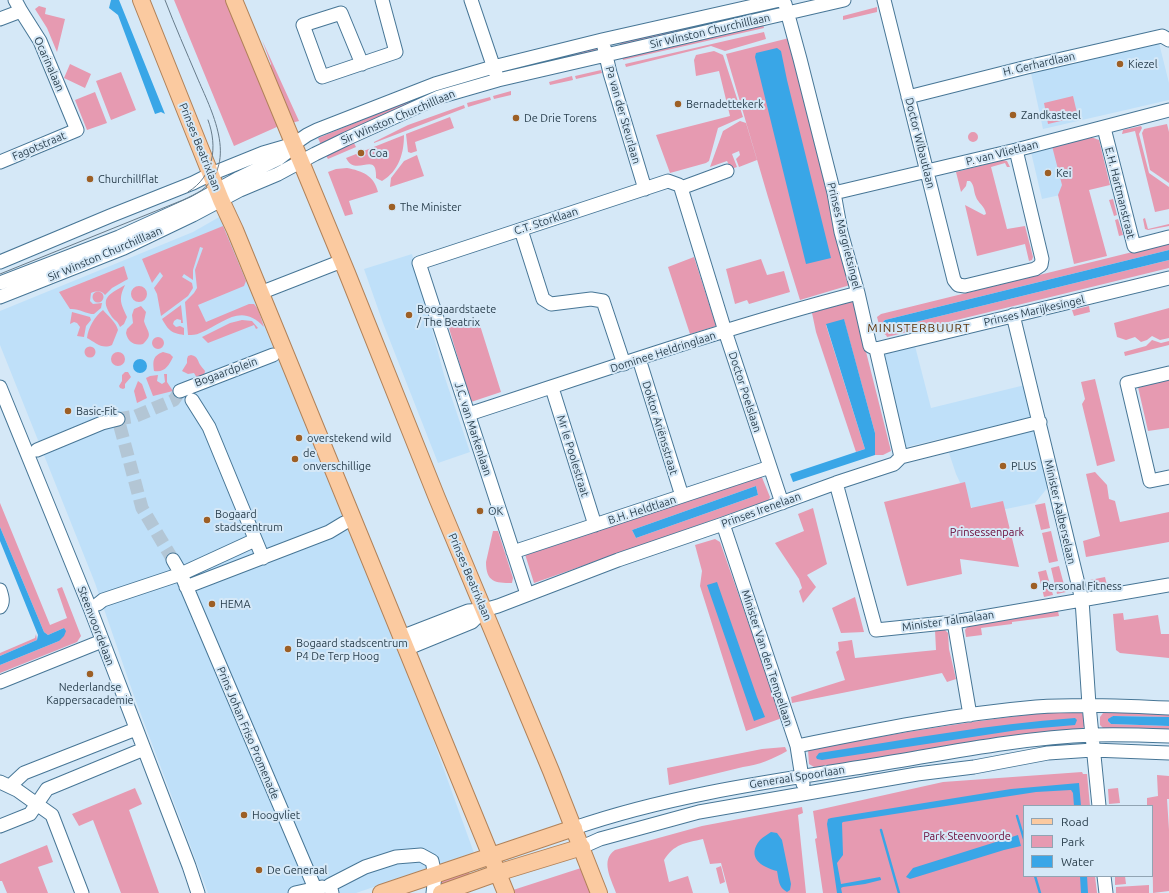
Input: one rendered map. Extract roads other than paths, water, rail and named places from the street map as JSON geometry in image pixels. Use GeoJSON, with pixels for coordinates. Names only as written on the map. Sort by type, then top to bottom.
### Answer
{"type":"FeatureCollection","features":[{"type":"Feature","properties":{"kind":"main road","name":"Prinses Beatrixlaan"},"geometry":{"type":"LineString","coordinates":[[141,0],[219,195],[235,230],[506,893]]}},
{"type":"Feature","properties":{"kind":"main road","name":"Prinses Beatrixlaan"},"geometry":{"type":"LineString","coordinates":[[234,0],[342,261],[437,498],[582,847],[599,893]]}},
{"type":"Feature","properties":{"kind":"main road","name":"Generaal Spoorlaan"},"geometry":{"type":"LineString","coordinates":[[381,893],[574,828]]}},
{"type":"Feature","properties":{"kind":"main road","name":"Generaal Spoorlaan"},"geometry":{"type":"LineString","coordinates":[[441,893],[497,873],[582,847]]}},
{"type":"Feature","properties":{"kind":"street"},"geometry":{"type":"LineString","coordinates":[[362,64],[341,12],[303,25],[322,77],[362,64],[396,52],[382,0]]}},
{"type":"Feature","properties":{"kind":"street"},"geometry":{"type":"LineString","coordinates":[[471,0],[498,80]]}},
{"type":"Feature","properties":{"kind":"street","name":"Sir Winston Churchilllaan"},"geometry":{"type":"LineString","coordinates":[[0,297],[124,248],[193,215],[219,195],[287,152],[294,144],[312,132],[387,102],[435,84],[493,67],[602,40],[780,0]]}},
{"type":"Feature","properties":{"kind":"street","name":"Prinses Margrietsingel"},"geometry":{"type":"LineString","coordinates":[[783,0],[800,59],[834,193],[841,232],[858,293],[870,346],[876,348],[901,457]]}},
{"type":"Feature","properties":{"kind":"street","name":"Sir Winston Churchilllaan"},"geometry":{"type":"LineString","coordinates":[[0,283],[119,237],[200,200],[240,190],[278,174],[346,139],[439,98],[498,80],[844,0]]}},
{"type":"Feature","properties":{"kind":"street","name":"Doctor Wibautlaan"},"geometry":{"type":"LineString","coordinates":[[889,1],[908,97],[954,280],[958,285],[965,286],[1035,269],[1041,265],[1042,259],[1016,150]]}},
{"type":"Feature","properties":{"kind":"street"},"geometry":{"type":"LineString","coordinates":[[0,20],[18,6]]}},
{"type":"Feature","properties":{"kind":"street","name":"Ocarinalaan"},"geometry":{"type":"LineString","coordinates":[[18,6],[40,41],[77,130]]}},
{"type":"Feature","properties":{"kind":"street","name":"H. Gerhardlaan"},"geometry":{"type":"LineString","coordinates":[[908,97],[1027,67],[1162,36],[1169,40]]}},
{"type":"Feature","properties":{"kind":"street","name":"Pa van der Steurlaan"},"geometry":{"type":"LineString","coordinates":[[602,40],[610,73],[645,189]]}},
{"type":"Feature","properties":{"kind":"street","name":"P. van Vlietlaan"},"geometry":{"type":"LineString","coordinates":[[834,193],[1016,150],[1169,110]]}},
{"type":"Feature","properties":{"kind":"street","name":"E.H. Hartmanstraat"},"geometry":{"type":"LineString","coordinates":[[1104,128],[1134,246],[1169,237]]}},
{"type":"Feature","properties":{"kind":"street","name":"Fagotstraat"},"geometry":{"type":"LineString","coordinates":[[1,159],[77,130]]}},
{"type":"Feature","properties":{"kind":"street","name":"Sir Winston Churchilllaan"},"geometry":{"type":"LineString","coordinates":[[0,262],[193,183],[211,174],[264,153],[294,144]]}},
{"type":"Feature","properties":{"kind":"street"},"geometry":{"type":"LineString","coordinates":[[677,185],[728,171]]}},
{"type":"Feature","properties":{"kind":"street","name":"C.T. Storklaan"},"geometry":{"type":"LineString","coordinates":[[419,263],[668,181],[677,185]]}},
{"type":"Feature","properties":{"kind":"street","name":"Doctor Poelslaan"},"geometry":{"type":"LineString","coordinates":[[677,185],[782,503]]}},
{"type":"Feature","properties":{"kind":"street"},"geometry":{"type":"LineString","coordinates":[[521,230],[543,299],[551,304],[590,299],[603,301],[624,364]]}},
{"type":"Feature","properties":{"kind":"street"},"geometry":{"type":"LineString","coordinates":[[260,293],[342,261]]}},
{"type":"Feature","properties":{"kind":"street","name":"J.C. van Markenlaan"},"geometry":{"type":"LineString","coordinates":[[419,263],[528,594]]}},
{"type":"Feature","properties":{"kind":"street","name":"Prinses Marijkesingel"},"geometry":{"type":"LineString","coordinates":[[876,348],[1169,278]]}},
{"type":"Feature","properties":{"kind":"street","name":"Dominee Heldringlaan"},"geometry":{"type":"LineString","coordinates":[[469,414],[725,331],[858,293]]}},
{"type":"Feature","properties":{"kind":"street","name":"Minister Aalberselaan"},"geometry":{"type":"LineString","coordinates":[[1013,315],[1082,600],[1089,705],[1099,805]]}},
{"type":"Feature","properties":{"kind":"street","name":"Bogaardplein"},"geometry":{"type":"LineString","coordinates":[[180,390],[273,355]]}},
{"type":"Feature","properties":{"kind":"street","name":"Doktor Ariënsstraat"},"geometry":{"type":"LineString","coordinates":[[639,359],[682,496]]}},
{"type":"Feature","properties":{"kind":"street"},"geometry":{"type":"LineString","coordinates":[[1169,373],[1127,383],[1150,481],[1169,477]]}},
{"type":"Feature","properties":{"kind":"street","name":"Steenvoordelaan"},"geometry":{"type":"LineString","coordinates":[[0,387],[102,641],[189,866],[198,893]]}},
{"type":"Feature","properties":{"kind":"street","name":"Mr le Poolestraat"},"geometry":{"type":"LineString","coordinates":[[552,388],[595,525]]}},
{"type":"Feature","properties":{"kind":"street"},"geometry":{"type":"LineString","coordinates":[[192,400],[209,427],[263,558]]}},
{"type":"Feature","properties":{"kind":"street"},"geometry":{"type":"LineString","coordinates":[[37,450],[102,423],[118,419]]}},
{"type":"Feature","properties":{"kind":"street","name":"Prinses Irenelaan"},"geometry":{"type":"LineString","coordinates":[[404,643],[468,611],[484,610],[618,560],[894,464],[901,457],[1040,422]]}},
{"type":"Feature","properties":{"kind":"street","name":"B.H. Heldtlaan"},"geometry":{"type":"LineString","coordinates":[[513,552],[770,467]]}},
{"type":"Feature","properties":{"kind":"street","name":"Minister Talmalaan"},"geometry":{"type":"LineString","coordinates":[[836,483],[876,630],[954,622],[1169,585]]}},
{"type":"Feature","properties":{"kind":"street"},"geometry":{"type":"LineString","coordinates":[[186,587],[329,532],[344,523]]}},
{"type":"Feature","properties":{"kind":"street","name":"Minister Van den Tempellaan"},"geometry":{"type":"LineString","coordinates":[[723,524],[797,746],[804,793]]}},
{"type":"Feature","properties":{"kind":"street"},"geometry":{"type":"LineString","coordinates":[[98,604],[103,600],[180,574],[256,540]]}},
{"type":"Feature","properties":{"kind":"street","name":"Prins Johan Friso Promenade"},"geometry":{"type":"LineString","coordinates":[[173,560],[186,587],[316,891]]}},
{"type":"Feature","properties":{"kind":"street"},"geometry":{"type":"LineString","coordinates":[[0,590],[3,597],[0,607]]}},
{"type":"Feature","properties":{"kind":"street"},"geometry":{"type":"LineString","coordinates":[[954,622],[970,715]]}},
{"type":"Feature","properties":{"kind":"street"},"geometry":{"type":"LineString","coordinates":[[0,682],[102,641]]}},
{"type":"Feature","properties":{"kind":"street"},"geometry":{"type":"LineString","coordinates":[[797,746],[878,730],[970,715],[1036,708],[1089,705],[1169,708]]}},
{"type":"Feature","properties":{"kind":"street"},"geometry":{"type":"LineString","coordinates":[[3,783],[24,773],[136,729]]}},
{"type":"Feature","properties":{"kind":"street","name":"Generaal Spoorlaan"},"geometry":{"type":"LineString","coordinates":[[574,828],[609,816],[691,795],[802,775],[1010,743],[1092,735],[1169,736]]}},
{"type":"Feature","properties":{"kind":"street"},"geometry":{"type":"LineString","coordinates":[[0,826],[30,814],[47,789],[144,749]]}},
{"type":"Feature","properties":{"kind":"street","name":"Generaal Spoorlaan"},"geometry":{"type":"LineString","coordinates":[[582,847],[600,839],[699,812],[917,774],[974,767],[1048,753],[1094,750],[1169,753]]}},
{"type":"Feature","properties":{"kind":"street"},"geometry":{"type":"LineString","coordinates":[[3,783],[52,815],[82,893]]}},
{"type":"Feature","properties":{"kind":"street"},"geometry":{"type":"LineString","coordinates":[[295,893],[331,889],[365,867],[396,858],[421,855],[432,861],[435,875],[433,893]]}},
{"type":"Feature","properties":{"kind":"street","name":"Steenvoordelaan"},"geometry":{"type":"LineString","coordinates":[[189,866],[201,882],[205,893]]}},
{"type":"Feature","properties":{"kind":"street"},"geometry":{"type":"LineString","coordinates":[[1104,877],[1106,893]]}},
{"type":"Feature","properties":{"kind":"water"},"geometry":{"type":"Polygon","coordinates":[[[111,0],[119,0],[165,114],[161,112],[155,114],[118,15],[109,8],[111,0]]]}},
{"type":"Feature","properties":{"kind":"water"},"geometry":{"type":"Polygon","coordinates":[[[777,48],[781,51],[831,258],[806,264],[755,57],[756,53],[777,48]]]}},
{"type":"Feature","properties":{"kind":"water"},"geometry":{"type":"Polygon","coordinates":[[[1169,250],[1169,260],[887,329],[884,326],[883,322],[885,320],[1169,250]]]}},
{"type":"Feature","properties":{"kind":"water"},"geometry":{"type":"Polygon","coordinates":[[[844,319],[875,433],[875,455],[793,482],[790,474],[865,449],[826,324],[844,319]]]}},
{"type":"Feature","properties":{"kind":"water"},"geometry":{"type":"Polygon","coordinates":[[[140,359],[145,361],[147,366],[145,371],[140,373],[135,371],[133,366],[135,361],[140,359]]]}},
{"type":"Feature","properties":{"kind":"water"},"geometry":{"type":"Polygon","coordinates":[[[756,486],[758,495],[636,538],[632,530],[756,486]]]}},
{"type":"Feature","properties":{"kind":"water"},"geometry":{"type":"Polygon","coordinates":[[[0,527],[44,632],[48,635],[64,628],[66,631],[64,636],[59,641],[0,665],[0,656],[37,640],[38,635],[0,541],[0,527]]]}},
{"type":"Feature","properties":{"kind":"water"},"geometry":{"type":"Polygon","coordinates":[[[717,582],[765,717],[754,721],[707,585],[717,582]]]}},
{"type":"Feature","properties":{"kind":"water"},"geometry":{"type":"Polygon","coordinates":[[[1113,716],[1169,717],[1169,726],[1111,724],[1108,719],[1113,716]]]}},
{"type":"Feature","properties":{"kind":"water"},"geometry":{"type":"Polygon","coordinates":[[[1075,718],[1077,720],[1075,725],[1018,730],[822,760],[817,759],[816,757],[819,753],[947,733],[1011,724],[1075,718]]]}},
{"type":"Feature","properties":{"kind":"water"},"geometry":{"type":"Polygon","coordinates":[[[1079,783],[1081,805],[1074,805],[1073,793],[1071,790],[1036,792],[843,822],[843,855],[837,863],[841,884],[880,877],[881,880],[843,887],[841,888],[842,893],[837,893],[827,824],[828,819],[1011,789],[1079,783]]]}},
{"type":"Feature","properties":{"kind":"water"},"geometry":{"type":"Polygon","coordinates":[[[771,832],[777,833],[782,840],[791,884],[790,890],[787,892],[780,886],[777,871],[761,864],[755,856],[754,851],[760,840],[771,832]]]}},
{"type":"Feature","properties":{"kind":"water"},"geometry":{"type":"Polygon","coordinates":[[[1018,835],[1021,846],[910,879],[906,877],[913,868],[1018,835]]]}},
{"type":"Feature","properties":{"kind":"water"},"geometry":{"type":"Polygon","coordinates":[[[1080,877],[1087,877],[1088,893],[1081,893],[1080,877]]]}},
{"type":"Feature","properties":{"kind":"waterway"},"geometry":{"type":"LineString","coordinates":[[1017,816],[1023,836]]}},
{"type":"Feature","properties":{"kind":"waterway"},"geometry":{"type":"LineString","coordinates":[[881,830],[899,893]]}},
{"type":"Feature","properties":{"kind":"waterway"},"geometry":{"type":"LineString","coordinates":[[1035,877],[1040,893]]}},
{"type":"Feature","properties":{"kind":"tunnel"},"geometry":{"type":"LineString","coordinates":[[173,560],[142,508],[118,419],[136,416],[174,400],[180,391]]}},
{"type":"Feature","properties":{"kind":"tram line"},"geometry":{"type":"LineString","coordinates":[[0,274],[183,200],[202,190],[213,178],[219,165],[219,135],[209,104],[165,0]]}},
{"type":"Feature","properties":{"kind":"tram line"},"geometry":{"type":"LineString","coordinates":[[188,192],[204,178],[212,160],[213,140],[208,120]]}},
{"type":"Feature","properties":{"kind":"place","name":"Kiezel"},"geometry":{"type":"Point","coordinates":[1120,64]}},
{"type":"Feature","properties":{"kind":"place","name":"Bernadettekerk"},"geometry":{"type":"Point","coordinates":[678,104]}},
{"type":"Feature","properties":{"kind":"place","name":"Zandkasteel"},"geometry":{"type":"Point","coordinates":[1013,115]}},
{"type":"Feature","properties":{"kind":"place","name":"De Drie Torens"},"geometry":{"type":"Point","coordinates":[516,118]}},
{"type":"Feature","properties":{"kind":"place","name":"Coa"},"geometry":{"type":"Point","coordinates":[361,153]}},
{"type":"Feature","properties":{"kind":"place","name":"Kei"},"geometry":{"type":"Point","coordinates":[1048,173]}},
{"type":"Feature","properties":{"kind":"place","name":"Churchillflat"},"geometry":{"type":"Point","coordinates":[90,179]}},
{"type":"Feature","properties":{"kind":"place","name":"The Minister"},"geometry":{"type":"Point","coordinates":[392,207]}},
{"type":"Feature","properties":{"kind":"place","name":"Boogaardstaete / The Beatrix"},"geometry":{"type":"Point","coordinates":[409,315]}},
{"type":"Feature","properties":{"kind":"place","name":"Basic-Fit"},"geometry":{"type":"Point","coordinates":[68,411]}},
{"type":"Feature","properties":{"kind":"place","name":"overstekend wild"},"geometry":{"type":"Point","coordinates":[299,438]}},
{"type":"Feature","properties":{"kind":"place","name":"de onverschillige"},"geometry":{"type":"Point","coordinates":[295,459]}},
{"type":"Feature","properties":{"kind":"place","name":"PLUS"},"geometry":{"type":"Point","coordinates":[1003,466]}},
{"type":"Feature","properties":{"kind":"place","name":"OK"},"geometry":{"type":"Point","coordinates":[480,511]}},
{"type":"Feature","properties":{"kind":"place","name":"Bogaard stadscentrum"},"geometry":{"type":"Point","coordinates":[207,520]}},
{"type":"Feature","properties":{"kind":"place","name":"Personal Fitness"},"geometry":{"type":"Point","coordinates":[1034,586]}},
{"type":"Feature","properties":{"kind":"place","name":"HEMA"},"geometry":{"type":"Point","coordinates":[212,604]}},
{"type":"Feature","properties":{"kind":"place","name":"Bogaard stadscentrum P4 De Terp Hoog"},"geometry":{"type":"Point","coordinates":[288,649]}},
{"type":"Feature","properties":{"kind":"place","name":"Nederlandse Kappersacademie"},"geometry":{"type":"Point","coordinates":[90,674]}},
{"type":"Feature","properties":{"kind":"place","name":"Hoogvliet"},"geometry":{"type":"Point","coordinates":[244,815]}},
{"type":"Feature","properties":{"kind":"place","name":"De Generaal"},"geometry":{"type":"Point","coordinates":[259,870]}},
{"type":"Feature","properties":{"kind":"district","name":"MINISTERBUURT"},"geometry":{"type":"Point","coordinates":[919,328]}},
{"type":"Feature","properties":{"kind":"park label","name":"Prinsessenpark"},"geometry":{"type":"Point","coordinates":[987,532]}},
{"type":"Feature","properties":{"kind":"park label","name":"Park Steenvoorde"},"geometry":{"type":"Point","coordinates":[967,836]}}]}
